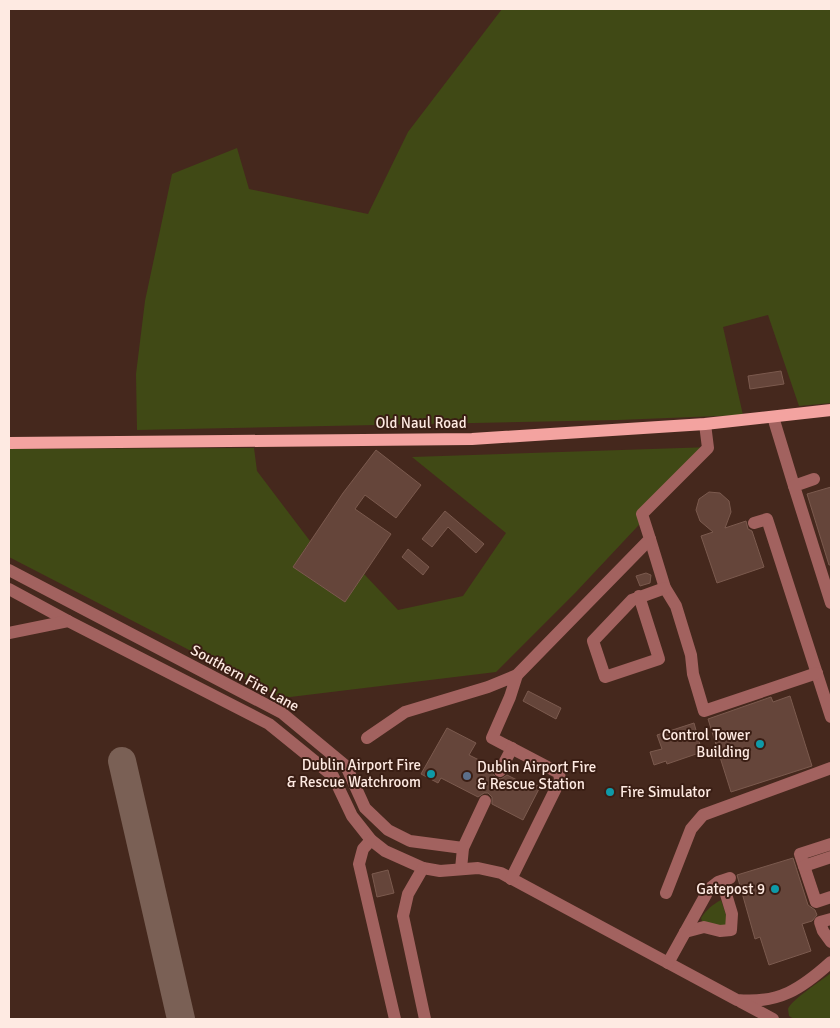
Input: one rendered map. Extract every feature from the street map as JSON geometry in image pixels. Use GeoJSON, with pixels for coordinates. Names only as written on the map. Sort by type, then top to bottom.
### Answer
{"type":"FeatureCollection","features":[{"type":"Feature","properties":{"kind":"main road","name":"Old Naul Road"},"geometry":{"type":"LineString","coordinates":[[9,443],[472,439],[705,424],[831,410]]}},
{"type":"Feature","properties":{"kind":"lane"},"geometry":{"type":"LineString","coordinates":[[773,417],[831,603]]}},
{"type":"Feature","properties":{"kind":"lane"},"geometry":{"type":"LineString","coordinates":[[705,424],[708,448],[642,514],[665,588],[676,606],[691,655],[693,674],[704,711],[817,672]]}},
{"type":"Feature","properties":{"kind":"lane"},"geometry":{"type":"LineString","coordinates":[[794,486],[814,479]]}},
{"type":"Feature","properties":{"kind":"lane"},"geometry":{"type":"LineString","coordinates":[[754,523],[767,519],[831,717]]}},
{"type":"Feature","properties":{"kind":"lane"},"geometry":{"type":"LineString","coordinates":[[367,738],[405,712],[488,687],[517,675],[650,539]]}},
{"type":"Feature","properties":{"kind":"lane","name":"Southern Fire Lane"},"geometry":{"type":"LineString","coordinates":[[9,570],[282,713],[346,766],[365,808],[388,830],[410,841],[463,848]]}},
{"type":"Feature","properties":{"kind":"lane"},"geometry":{"type":"LineString","coordinates":[[639,596],[659,659],[605,677],[593,641],[632,600],[639,596],[665,588]]}},
{"type":"Feature","properties":{"kind":"lane"},"geometry":{"type":"LineString","coordinates":[[9,589],[269,724],[333,776],[352,816],[370,840],[400,859],[423,868],[440,870],[478,868],[501,873],[773,1019]]}},
{"type":"Feature","properties":{"kind":"lane"},"geometry":{"type":"LineString","coordinates":[[9,633],[68,621]]}},
{"type":"Feature","properties":{"kind":"lane"},"geometry":{"type":"LineString","coordinates":[[511,879],[560,780],[559,773],[492,738],[510,697],[517,675]]}},
{"type":"Feature","properties":{"kind":"lane"},"geometry":{"type":"LineString","coordinates":[[500,771],[512,748]]}},
{"type":"Feature","properties":{"kind":"lane"},"geometry":{"type":"LineString","coordinates":[[666,894],[691,828],[702,815],[831,768]]}},
{"type":"Feature","properties":{"kind":"lane"},"geometry":{"type":"LineString","coordinates":[[461,869],[463,848],[485,800]]}},
{"type":"Feature","properties":{"kind":"lane"},"geometry":{"type":"LineString","coordinates":[[370,840],[362,849],[360,864],[395,1019]]}},
{"type":"Feature","properties":{"kind":"lane"},"geometry":{"type":"LineString","coordinates":[[802,860],[831,844]]}},
{"type":"Feature","properties":{"kind":"lane"},"geometry":{"type":"LineString","coordinates":[[802,860],[831,857]]}},
{"type":"Feature","properties":{"kind":"lane"},"geometry":{"type":"LineString","coordinates":[[802,860],[816,902],[831,898]]}},
{"type":"Feature","properties":{"kind":"lane"},"geometry":{"type":"LineString","coordinates":[[423,868],[408,894],[403,916],[425,1019]]}},
{"type":"Feature","properties":{"kind":"lane"},"geometry":{"type":"LineString","coordinates":[[668,963],[685,932],[709,889],[726,880],[732,914],[731,930],[720,931],[704,927],[685,932]]}},
{"type":"Feature","properties":{"kind":"lane"},"geometry":{"type":"LineString","coordinates":[[831,919],[820,922],[823,931],[831,942]]}},
{"type":"Feature","properties":{"kind":"lane"},"geometry":{"type":"LineString","coordinates":[[737,1000],[758,1001],[781,996],[799,989],[831,962]]}},
{"type":"Feature","properties":{"kind":"green space"},"geometry":{"type":"Polygon","coordinates":[[[502,9],[831,9],[831,403],[799,406],[768,315],[723,327],[743,415],[618,420],[137,430],[136,374],[145,301],[172,174],[237,148],[249,189],[368,214],[408,132],[502,9]]]}},
{"type":"Feature","properties":{"kind":"green space"},"geometry":{"type":"Polygon","coordinates":[[[712,447],[576,592],[496,672],[282,698],[9,557],[9,449],[254,448],[257,471],[310,541],[293,567],[345,602],[364,574],[398,610],[463,596],[506,533],[412,457],[712,447]]]}},
{"type":"Feature","properties":{"kind":"green space"},"geometry":{"type":"Polygon","coordinates":[[[721,900],[727,918],[726,926],[703,924],[701,918],[703,915],[721,900]]]}},
{"type":"Feature","properties":{"kind":"green space"},"geometry":{"type":"Polygon","coordinates":[[[831,973],[831,1019],[794,1019],[789,1016],[788,1009],[790,1005],[831,973]]]}},
{"type":"Feature","properties":{"kind":"building"},"geometry":{"type":"Polygon","coordinates":[[[781,371],[784,384],[750,389],[748,376],[781,371]]]}},
{"type":"Feature","properties":{"kind":"building"},"geometry":{"type":"Polygon","coordinates":[[[376,450],[421,485],[396,518],[365,495],[355,509],[391,534],[345,602],[293,567],[343,493],[376,450]]]}},
{"type":"Feature","properties":{"kind":"building"},"geometry":{"type":"Polygon","coordinates":[[[831,487],[831,565],[829,565],[807,494],[831,487]]]}},
{"type":"Feature","properties":{"kind":"building"},"geometry":{"type":"Polygon","coordinates":[[[709,492],[720,493],[729,501],[731,512],[725,528],[746,521],[748,529],[752,531],[764,567],[717,583],[701,536],[713,532],[700,521],[696,510],[699,499],[709,492]]]}},
{"type":"Feature","properties":{"kind":"building"},"geometry":{"type":"Polygon","coordinates":[[[445,511],[484,544],[476,553],[448,527],[432,547],[422,539],[445,511]]]}},
{"type":"Feature","properties":{"kind":"building"},"geometry":{"type":"Polygon","coordinates":[[[408,549],[429,567],[423,575],[402,557],[408,549]]]}},
{"type":"Feature","properties":{"kind":"building"},"geometry":{"type":"Polygon","coordinates":[[[646,573],[651,575],[650,583],[640,586],[636,576],[646,573]]]}},
{"type":"Feature","properties":{"kind":"building"},"geometry":{"type":"Polygon","coordinates":[[[528,691],[561,708],[556,719],[523,701],[528,691]]]}},
{"type":"Feature","properties":{"kind":"building","name":"Control Tower Building"},"geometry":{"type":"Polygon","coordinates":[[[790,696],[812,766],[731,792],[708,719],[771,697],[773,702],[790,696]]]}},
{"type":"Feature","properties":{"kind":"building"},"geometry":{"type":"Polygon","coordinates":[[[694,723],[702,752],[667,764],[666,761],[654,765],[650,752],[662,749],[657,735],[694,723]]]}},
{"type":"Feature","properties":{"kind":"building","name":"Dublin Airport Fire & Rescue Station"},"geometry":{"type":"Polygon","coordinates":[[[447,728],[476,743],[469,755],[493,767],[492,772],[496,778],[501,779],[507,775],[523,783],[525,780],[540,787],[523,820],[492,804],[492,797],[488,793],[478,797],[441,778],[438,783],[421,774],[447,728]]]}},
{"type":"Feature","properties":{"kind":"building","name":"Gatepost 9"},"geometry":{"type":"Polygon","coordinates":[[[793,858],[808,905],[815,910],[817,915],[812,921],[802,924],[811,951],[769,965],[760,937],[755,939],[737,875],[793,858]]]}},
{"type":"Feature","properties":{"kind":"building"},"geometry":{"type":"Polygon","coordinates":[[[388,870],[394,893],[377,897],[372,874],[388,870]]]}},
{"type":"Feature","properties":{"kind":"taxiway"},"geometry":{"type":"LineString","coordinates":[[122,761],[181,1019]]}},
{"type":"Feature","properties":{"kind":"place","name":"Control Tower Building"},"geometry":{"type":"Point","coordinates":[760,744]}},
{"type":"Feature","properties":{"kind":"place","name":"Dublin Airport Fire & Rescue Watchroom"},"geometry":{"type":"Point","coordinates":[431,774]}},
{"type":"Feature","properties":{"kind":"place","name":"Dublin Airport Fire & Rescue Station"},"geometry":{"type":"Point","coordinates":[467,776]}},
{"type":"Feature","properties":{"kind":"place","name":"Fire Simulator"},"geometry":{"type":"Point","coordinates":[610,792]}},
{"type":"Feature","properties":{"kind":"place","name":"Gatepost 9"},"geometry":{"type":"Point","coordinates":[775,889]}}]}
